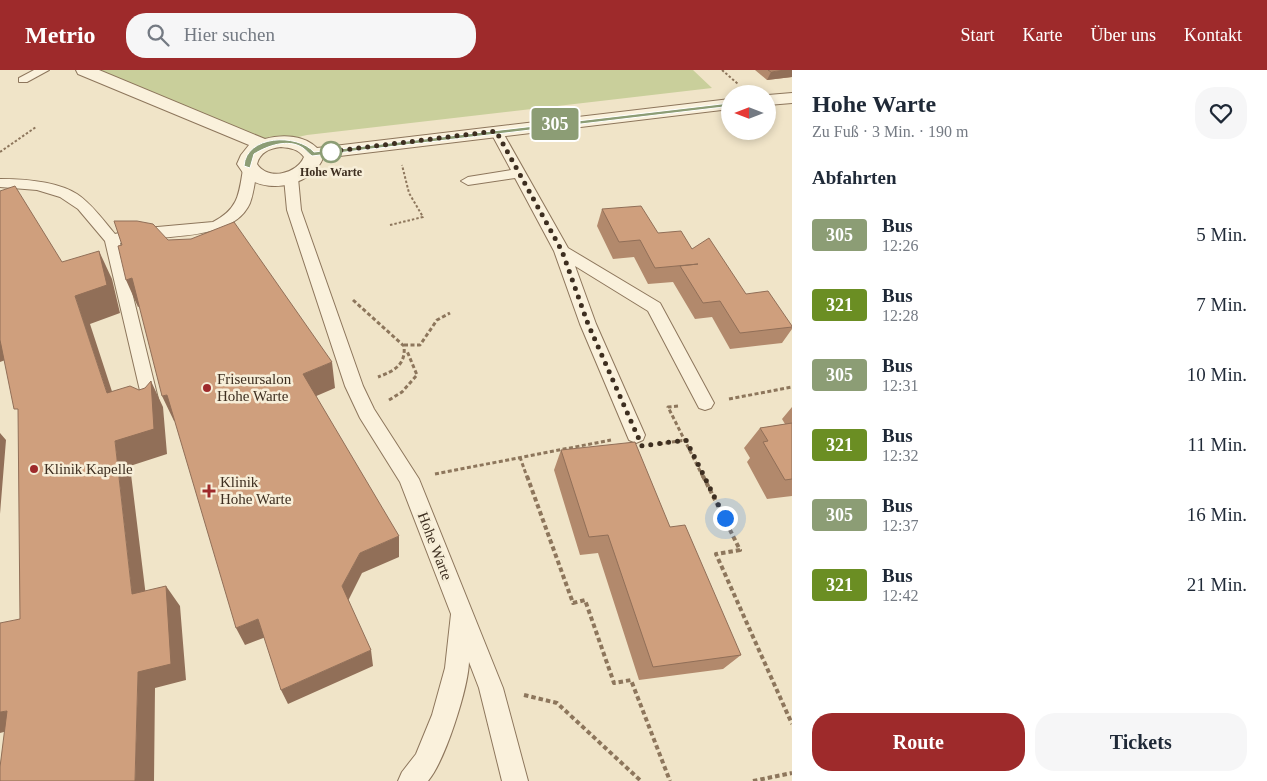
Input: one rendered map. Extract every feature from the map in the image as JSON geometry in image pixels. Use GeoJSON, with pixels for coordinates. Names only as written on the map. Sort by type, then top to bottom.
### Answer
{"type":"FeatureCollection","features":[{"type":"Feature","properties":{"kind":"street"},"geometry":{"type":"LineString","coordinates":[[84,70],[264,145]]}},
{"type":"Feature","properties":{"kind":"street"},"geometry":{"type":"LineString","coordinates":[[776,99],[792,98]]}},
{"type":"Feature","properties":{"kind":"street"},"geometry":{"type":"LineString","coordinates":[[312,154],[721,105]]}},
{"type":"Feature","properties":{"kind":"street"},"geometry":{"type":"LineString","coordinates":[[280,142],[297,143],[306,147],[312,154],[310,167],[291,178],[266,178],[250,169],[247,164],[250,156],[264,145],[280,142]]}},
{"type":"Feature","properties":{"kind":"lane"},"geometry":{"type":"LineString","coordinates":[[24,80],[43,70]]}},
{"type":"Feature","properties":{"kind":"lane"},"geometry":{"type":"LineString","coordinates":[[496,131],[562,251],[588,324],[636,435]]}},
{"type":"Feature","properties":{"kind":"lane"},"geometry":{"type":"LineString","coordinates":[[112,240],[135,234],[216,226],[227,221],[237,215],[250,169]]}},
{"type":"Feature","properties":{"kind":"lane"},"geometry":{"type":"LineString","coordinates":[[468,180],[520,173]]}},
{"type":"Feature","properties":{"kind":"lane","name":"Hohe Warte"},"geometry":{"type":"LineString","coordinates":[[291,178],[294,210],[354,386],[367,413],[409,479],[491,688],[515,781]]}},
{"type":"Feature","properties":{"kind":"lane"},"geometry":{"type":"LineString","coordinates":[[0,183],[25,183],[71,196],[112,240],[151,406]]}},
{"type":"Feature","properties":{"kind":"lane"},"geometry":{"type":"LineString","coordinates":[[562,251],[654,307],[705,403]]}},
{"type":"Feature","properties":{"kind":"lane"},"geometry":{"type":"LineString","coordinates":[[412,781],[426,763],[444,715],[457,668],[460,613]]}},
{"type":"Feature","properties":{"kind":"path"},"geometry":{"type":"LineString","coordinates":[[722,70],[739,85]]}},
{"type":"Feature","properties":{"kind":"path"},"geometry":{"type":"LineString","coordinates":[[0,152],[36,127]]}},
{"type":"Feature","properties":{"kind":"path"},"geometry":{"type":"LineString","coordinates":[[390,225],[423,217],[409,193],[400,157]]}},
{"type":"Feature","properties":{"kind":"path"},"geometry":{"type":"LineString","coordinates":[[319,285],[343,291],[404,346],[417,376],[402,392],[367,413]]}},
{"type":"Feature","properties":{"kind":"path"},"geometry":{"type":"LineString","coordinates":[[404,346],[420,345],[437,320],[450,313]]}},
{"type":"Feature","properties":{"kind":"path"},"geometry":{"type":"LineString","coordinates":[[354,386],[391,373],[402,364],[406,354],[404,346]]}},
{"type":"Feature","properties":{"kind":"path"},"geometry":{"type":"LineString","coordinates":[[792,387],[705,403],[668,407],[740,550],[716,554],[792,724]]}},
{"type":"Feature","properties":{"kind":"path"},"geometry":{"type":"LineString","coordinates":[[409,479],[636,435],[642,446],[686,440]]}},
{"type":"Feature","properties":{"kind":"path"},"geometry":{"type":"LineString","coordinates":[[520,457],[573,603],[585,600],[614,683],[631,680],[670,781]]}},
{"type":"Feature","properties":{"kind":"path"},"geometry":{"type":"LineString","coordinates":[[491,688],[557,702],[641,781]]}},
{"type":"Feature","properties":{"kind":"path"},"geometry":{"type":"LineString","coordinates":[[753,781],[792,773]]}},
{"type":"Feature","properties":{"kind":"green space"},"geometry":{"type":"Polygon","coordinates":[[[85,70],[693,70],[712,88],[307,135],[271,143],[85,70]]]}},
{"type":"Feature","properties":{"kind":"building"},"geometry":{"type":"Polygon","coordinates":[[[768,70],[785,70],[771,72],[768,70]]]}},
{"type":"Feature","properties":{"kind":"building"},"geometry":{"type":"Polygon","coordinates":[[[15,186],[62,262],[99,251],[107,285],[75,296],[107,393],[130,386],[139,390],[145,388],[151,381],[154,429],[115,441],[132,594],[166,586],[171,664],[138,672],[135,781],[0,781],[7,711],[0,712],[0,623],[20,619],[18,409],[14,409],[0,340],[0,191],[15,186]]]}},
{"type":"Feature","properties":{"kind":"building"},"geometry":{"type":"Polygon","coordinates":[[[641,206],[658,233],[681,231],[692,249],[709,238],[746,294],[768,291],[792,327],[740,333],[720,301],[703,303],[680,266],[698,264],[655,268],[640,240],[619,242],[602,209],[641,206]]]}},
{"type":"Feature","properties":{"kind":"building"},"geometry":{"type":"Polygon","coordinates":[[[114,221],[137,221],[153,224],[168,240],[191,239],[234,222],[332,362],[303,374],[399,536],[360,553],[342,586],[371,650],[281,690],[258,619],[236,628],[167,395],[162,396],[132,278],[126,280],[118,246],[122,245],[114,221]]]}},
{"type":"Feature","properties":{"kind":"building"},"geometry":{"type":"Polygon","coordinates":[[[792,423],[792,479],[785,480],[763,442],[768,441],[760,428],[792,423]]]}},
{"type":"Feature","properties":{"kind":"building"},"geometry":{"type":"Polygon","coordinates":[[[635,442],[670,527],[685,525],[741,655],[653,667],[608,535],[589,537],[561,450],[635,442]]]}},
{"type":"Feature","properties":{"kind":"bus line","name":"305"},"geometry":{"type":"LineString","coordinates":[[248,166],[248,158],[251,153],[264,145],[276,142],[297,143],[309,149],[312,154],[721,105]]}},
{"type":"Feature","properties":{"kind":"place","name":"Hohe Warte"},"geometry":{"type":"Point","coordinates":[331,152]}},
{"type":"Feature","properties":{"kind":"place","name":"Friseursalon Hohe Warte"},"geometry":{"type":"Point","coordinates":[207,388]}},
{"type":"Feature","properties":{"kind":"place","name":"Klinik Kapelle"},"geometry":{"type":"Point","coordinates":[34,469]}},
{"type":"Feature","properties":{"kind":"place","name":"Klinik Hohe Warte"},"geometry":{"type":"Point","coordinates":[209,491]}},
{"type":"Feature","properties":{"kind":"route"},"geometry":{"type":"LineString","coordinates":[[331,152],[327,152],[496,131],[562,251],[588,324],[642,446],[686,440],[725,518]]}}]}
